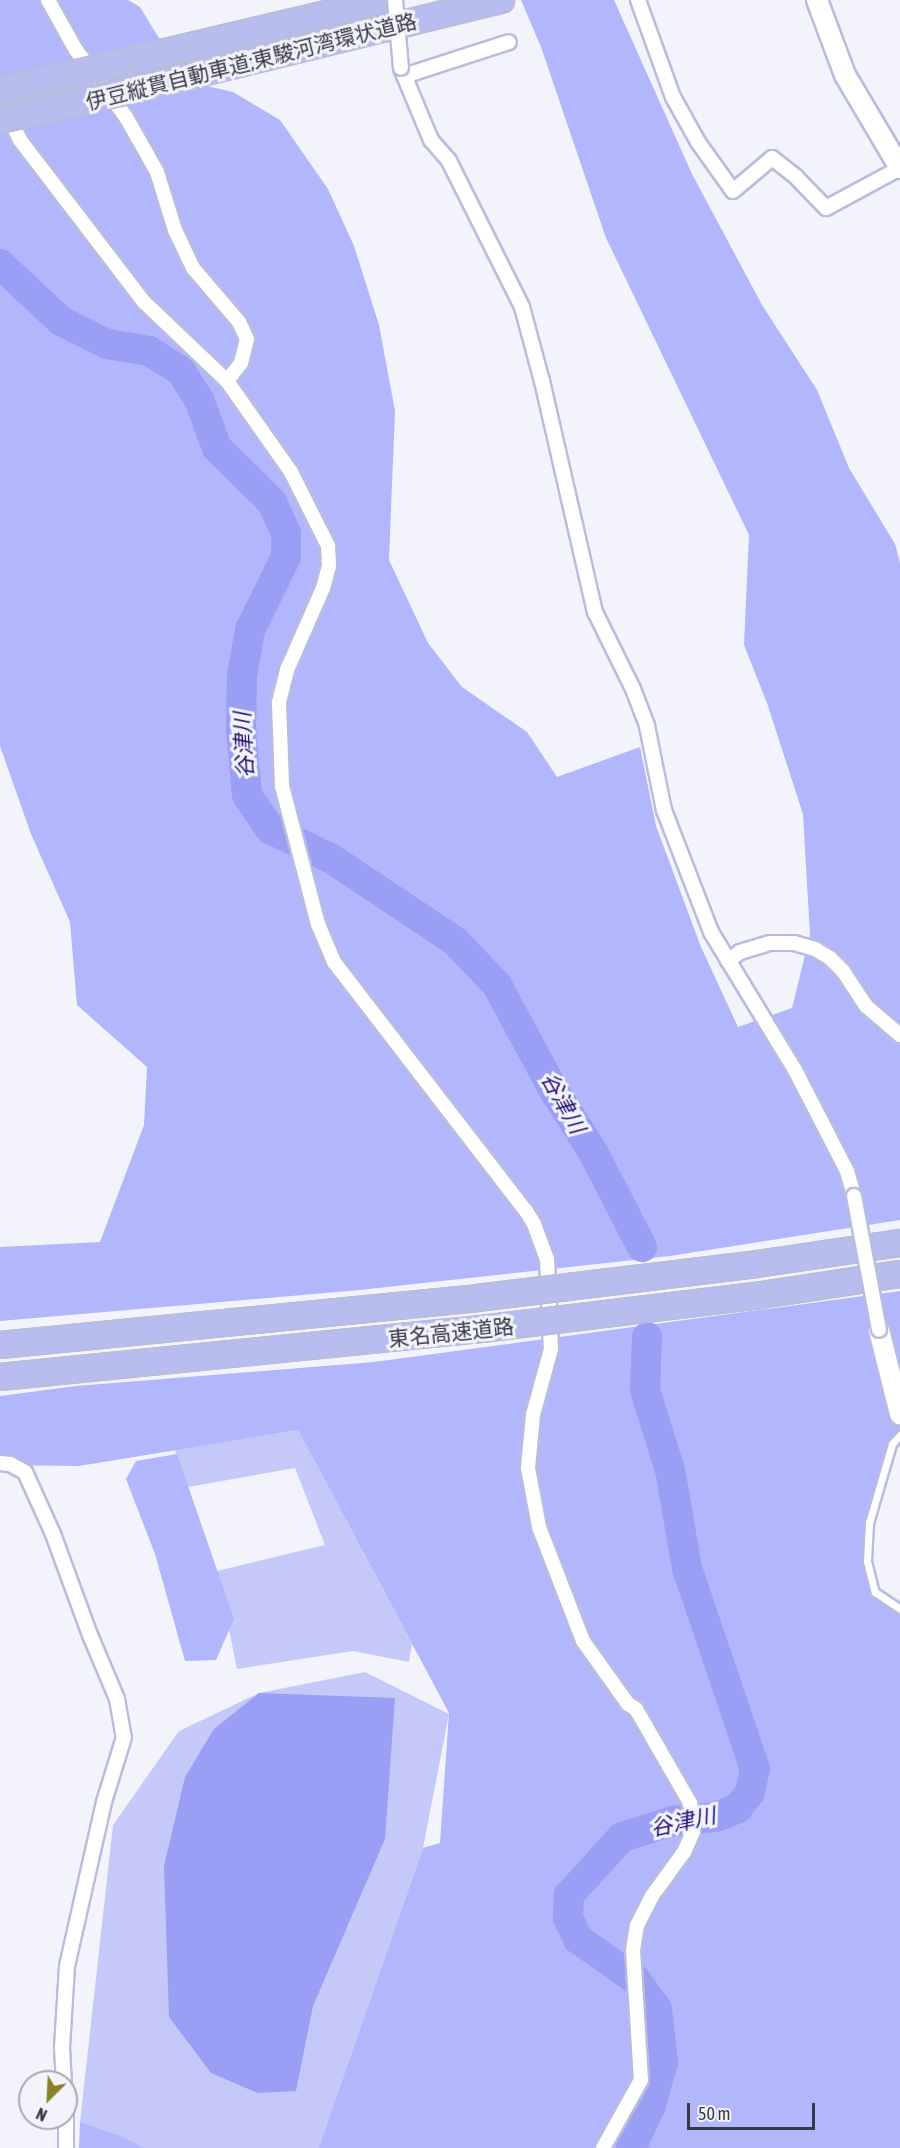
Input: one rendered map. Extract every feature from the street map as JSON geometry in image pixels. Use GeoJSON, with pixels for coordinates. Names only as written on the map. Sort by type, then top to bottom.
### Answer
{"type":"FeatureCollection","features":[{"type":"Feature","properties":{"kind":"highway","name":"伊豆縦貫自動車道;東駿河湾環状道路"},"geometry":{"type":"LineString","coordinates":[[0,91],[386,0]]}},
{"type":"Feature","properties":{"kind":"highway","name":"伊豆縦貫自動車道;東駿河湾環状道路"},"geometry":{"type":"LineString","coordinates":[[0,120],[501,0]]}},
{"type":"Feature","properties":{"kind":"highway","name":"東名高速道路"},"geometry":{"type":"LineString","coordinates":[[0,1345],[477,1298],[757,1264],[900,1243]]}},
{"type":"Feature","properties":{"kind":"highway","name":"東名高速道路"},"geometry":{"type":"LineString","coordinates":[[0,1377],[481,1329],[761,1295],[900,1274]]}},
{"type":"Feature","properties":{"kind":"street"},"geometry":{"type":"LineString","coordinates":[[48,0],[76,50],[126,117],[157,172],[175,230],[193,268],[239,322],[247,339],[241,363],[227,381]]}},
{"type":"Feature","properties":{"kind":"street"},"geometry":{"type":"LineString","coordinates":[[395,0],[403,72],[431,140],[449,161],[522,307],[542,381],[595,612],[633,688],[647,726],[664,810],[711,932],[795,1070],[847,1171],[854,1196],[879,1330],[900,1414]]}},
{"type":"Feature","properties":{"kind":"street"},"geometry":{"type":"LineString","coordinates":[[638,0],[673,97],[698,142],[733,191],[772,158],[796,177],[826,208],[900,168],[845,75],[817,0]]}},
{"type":"Feature","properties":{"kind":"street"},"geometry":{"type":"LineString","coordinates":[[403,72],[509,42]]}},
{"type":"Feature","properties":{"kind":"street"},"geometry":{"type":"LineString","coordinates":[[0,100],[20,140],[144,302],[227,381],[291,472],[328,546],[329,566],[323,588],[287,670],[279,703],[282,786],[318,924],[334,962],[534,1224],[546,1259],[552,1349],[533,1415],[528,1468],[539,1527],[583,1641],[628,1704],[636,1709],[690,1803],[693,1832],[684,1852],[652,1896],[637,1925],[633,1950],[641,2080],[603,2148]]}},
{"type":"Feature","properties":{"kind":"street"},"geometry":{"type":"LineString","coordinates":[[728,961],[740,952],[770,943],[794,943],[815,949],[830,958],[843,971],[866,1006],[900,1035]]}},
{"type":"Feature","properties":{"kind":"street"},"geometry":{"type":"LineString","coordinates":[[0,1463],[10,1464],[25,1472],[49,1523],[90,1635],[117,1699],[124,1737],[104,1802],[67,1966],[62,2047],[63,2070]]}},
{"type":"Feature","properties":{"kind":"street"},"geometry":{"type":"LineString","coordinates":[[66,2130],[66,2148]]}},
{"type":"Feature","properties":{"kind":"lane"},"geometry":{"type":"LineString","coordinates":[[900,1436],[892,1444],[869,1523],[867,1561],[875,1592],[900,1609]]}},
{"type":"Feature","properties":{"kind":"shaded area"},"geometry":{"type":"Polygon","coordinates":[[[0,0],[128,0],[140,7],[185,81],[233,92],[280,120],[328,189],[354,246],[379,325],[395,411],[389,560],[428,643],[462,687],[527,732],[557,777],[640,747],[656,826],[701,947],[738,1027],[792,1008],[810,935],[803,814],[767,703],[744,645],[749,535],[606,238],[541,47],[521,0],[614,0],[692,174],[762,305],[817,390],[849,468],[895,544],[900,563],[900,1220],[670,1256],[360,1290],[0,1321],[0,1247],[100,1242],[144,1125],[147,1067],[77,1005],[70,922],[31,834],[0,746],[0,0]]]}},
{"type":"Feature","properties":{"kind":"shaded area"},"geometry":{"type":"Polygon","coordinates":[[[900,1291],[900,1437],[893,1464],[869,1523],[875,1592],[900,1612],[900,2148],[319,2148],[423,1848],[440,1843],[449,1713],[298,1430],[79,1466],[0,1465],[0,1396],[76,1386],[374,1362],[900,1291]]]}},
{"type":"Feature","properties":{"kind":"shaded area"},"geometry":{"type":"Polygon","coordinates":[[[298,1430],[412,1644],[409,1662],[353,1651],[237,1669],[217,1571],[325,1545],[295,1468],[188,1487],[175,1450],[298,1430]]]}},
{"type":"Feature","properties":{"kind":"shaded area"},"geometry":{"type":"Polygon","coordinates":[[[177,1454],[234,1619],[216,1660],[185,1661],[155,1554],[126,1479],[136,1461],[177,1454]]]}},
{"type":"Feature","properties":{"kind":"shaded area"},"geometry":{"type":"Polygon","coordinates":[[[365,1672],[449,1714],[423,1848],[320,2148],[136,2148],[80,2122],[113,1825],[179,1731],[259,1693],[365,1672]]]}},
{"type":"Feature","properties":{"kind":"shaded area"},"geometry":{"type":"Polygon","coordinates":[[[259,1693],[395,1698],[385,1839],[313,2006],[296,2091],[258,2093],[211,2073],[169,2017],[164,1866],[185,1777],[214,1729],[259,1693]]]}},
{"type":"Feature","properties":{"kind":"shaded area"},"geometry":{"type":"Polygon","coordinates":[[[80,2122],[123,2137],[144,2148],[79,2148],[80,2122]]]}},
{"type":"Feature","properties":{"kind":"waterway","name":"谷津川"},"geometry":{"type":"LineString","coordinates":[[0,264],[61,321],[107,344],[149,351],[181,371],[200,402],[217,448],[272,502],[286,534],[286,557],[250,630],[242,676],[241,729],[247,795],[270,829],[332,859],[455,941],[497,985],[553,1089],[593,1152],[642,1247]]}},
{"type":"Feature","properties":{"kind":"waterway","name":"谷津川"},"geometry":{"type":"LineString","coordinates":[[631,2148],[651,2105],[663,2062],[657,2009],[636,1980],[578,1939],[568,1918],[569,1895],[622,1837],[673,1821],[716,1817],[738,1808],[750,1792],[755,1769],[687,1568],[670,1470],[645,1390],[647,1337]]}}]}
